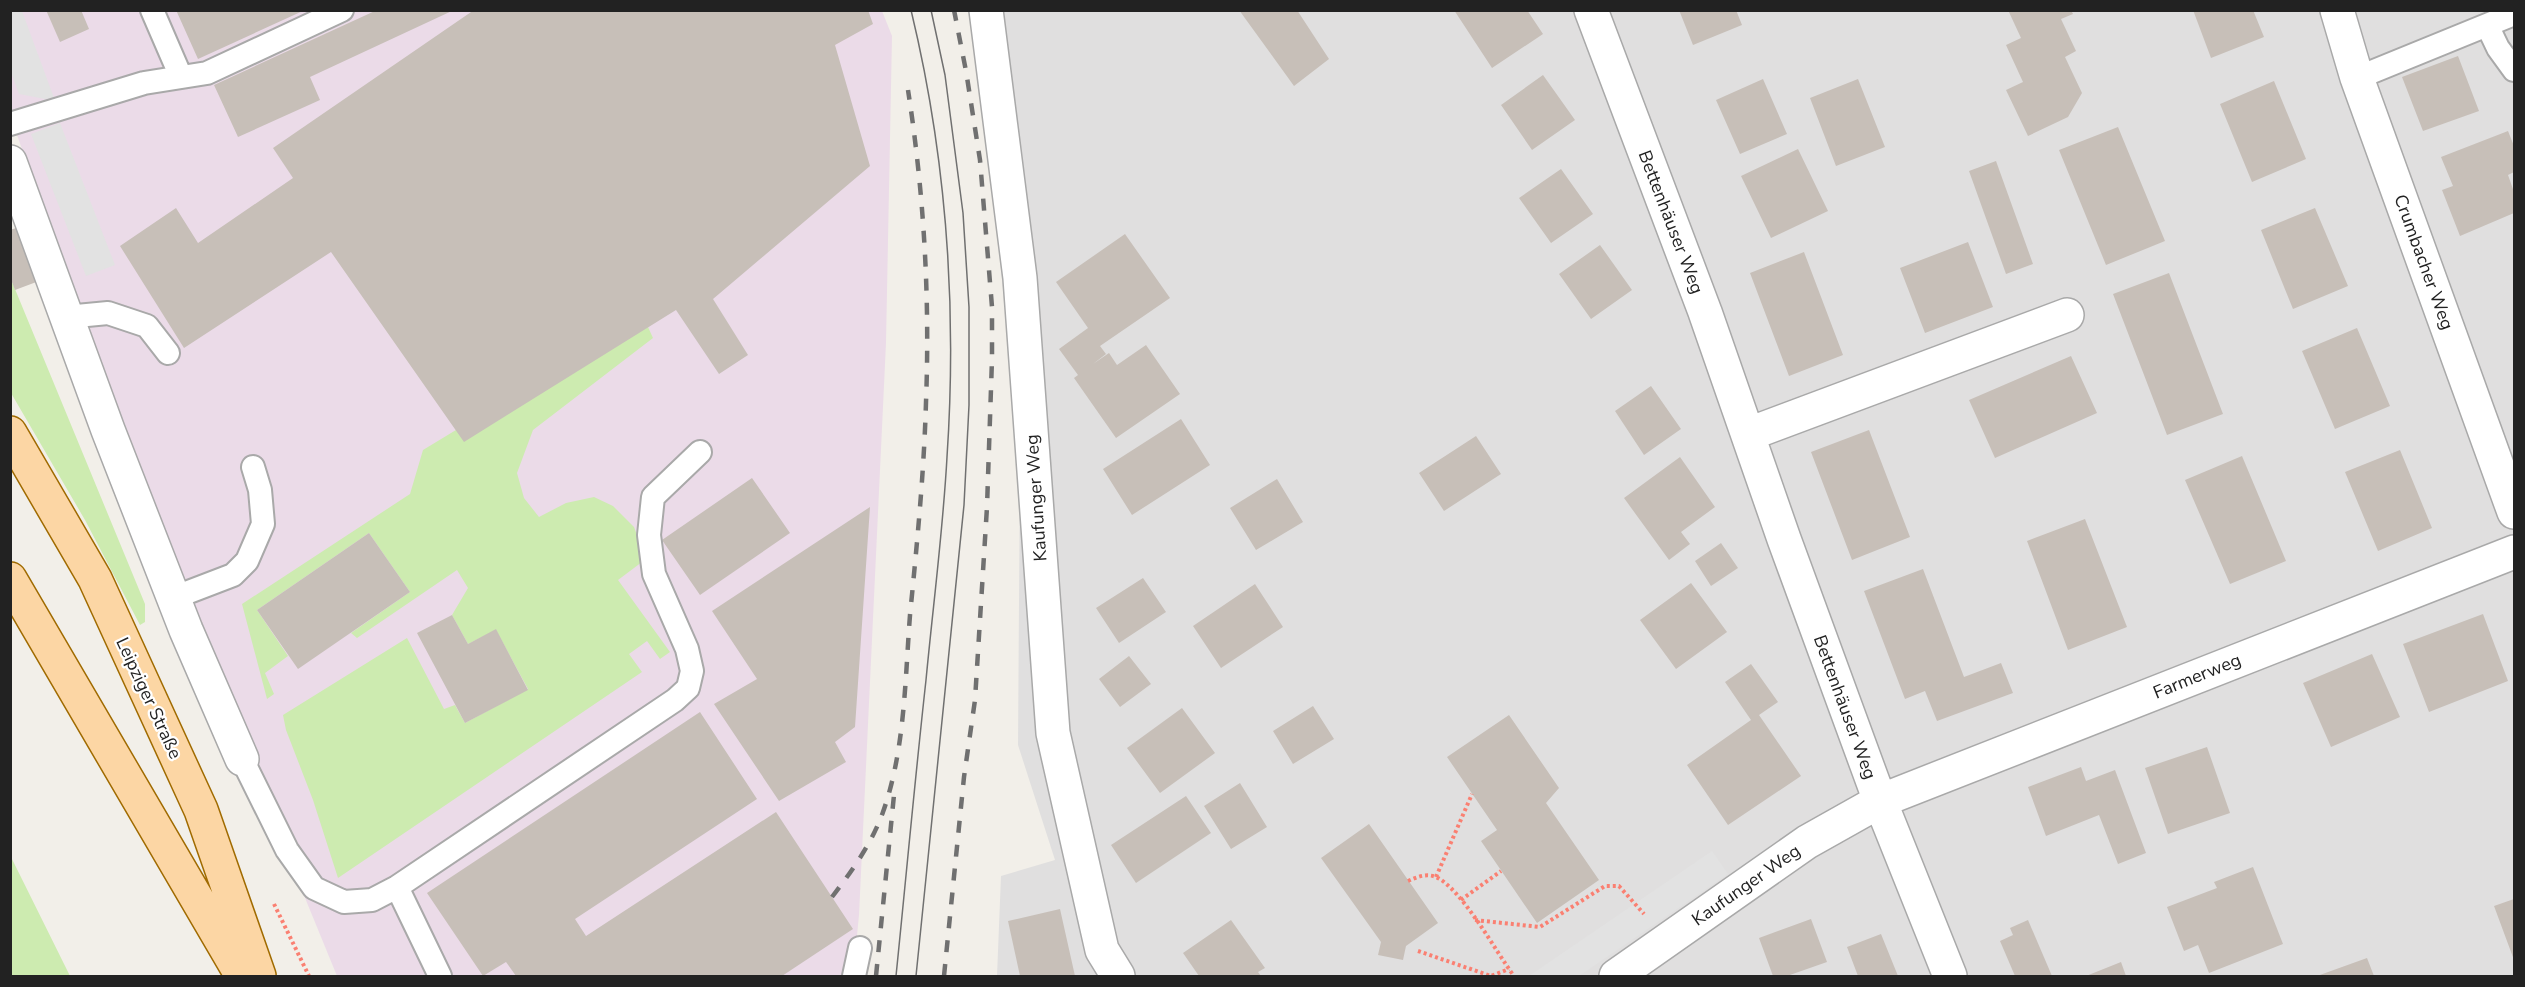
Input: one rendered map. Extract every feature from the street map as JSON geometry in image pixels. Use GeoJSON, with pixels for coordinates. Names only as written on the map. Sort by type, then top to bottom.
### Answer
{"type":"FeatureCollection","features":[{"type":"Feature","properties":{"kind":"main road","name":"Leipziger Straße"},"geometry":{"type":"LineString","coordinates":[[10,433],[95,579],[196,799],[259,976]]}},
{"type":"Feature","properties":{"kind":"main road"},"geometry":{"type":"LineString","coordinates":[[10,579],[243,976]]}},
{"type":"Feature","properties":{"kind":"street","name":"Kaufunger Weg"},"geometry":{"type":"LineString","coordinates":[[986,10],[1020,278],[1053,733],[1102,950],[1118,976]]}},
{"type":"Feature","properties":{"kind":"street","name":"Bettenhäuser Weg"},"geometry":{"type":"LineString","coordinates":[[1590,10],[1749,434],[1784,539],[1880,801],[1950,976]]}},
{"type":"Feature","properties":{"kind":"street","name":"Crumbacher Weg"},"geometry":{"type":"LineString","coordinates":[[2337,10],[2357,78],[2514,512]]}},
{"type":"Feature","properties":{"kind":"street"},"geometry":{"type":"LineString","coordinates":[[10,162],[108,430],[173,598],[242,759]]}},
{"type":"Feature","properties":{"kind":"street"},"geometry":{"type":"LineString","coordinates":[[1749,434],[2067,315]]}},
{"type":"Feature","properties":{"kind":"street","name":"Farmerweg"},"geometry":{"type":"LineString","coordinates":[[1880,801],[2514,552]]}},
{"type":"Feature","properties":{"kind":"street","name":"Kaufunger Weg"},"geometry":{"type":"LineString","coordinates":[[1616,976],[1807,842],[1880,801]]}},
{"type":"Feature","properties":{"kind":"lane"},"geometry":{"type":"LineString","coordinates":[[152,10],[181,77]]}},
{"type":"Feature","properties":{"kind":"lane"},"geometry":{"type":"LineString","coordinates":[[10,124],[144,83],[207,73],[342,10]]}},
{"type":"Feature","properties":{"kind":"lane"},"geometry":{"type":"LineString","coordinates":[[2357,78],[2514,14]]}},
{"type":"Feature","properties":{"kind":"lane"},"geometry":{"type":"LineString","coordinates":[[2487,25],[2498,48],[2514,70]]}},
{"type":"Feature","properties":{"kind":"lane"},"geometry":{"type":"LineString","coordinates":[[66,316],[108,313],[147,326],[168,353]]}},
{"type":"Feature","properties":{"kind":"lane"},"geometry":{"type":"LineString","coordinates":[[242,759],[287,850],[314,888],[344,902],[372,900],[397,887],[675,700],[688,688],[692,671],[687,649],[654,574],[649,535],[653,497],[700,452]]}},
{"type":"Feature","properties":{"kind":"lane"},"geometry":{"type":"LineString","coordinates":[[173,598],[233,575],[247,561],[263,524],[260,490],[253,467]]}},
{"type":"Feature","properties":{"kind":"lane"},"geometry":{"type":"LineString","coordinates":[[397,887],[440,976]]}},
{"type":"Feature","properties":{"kind":"lane"},"geometry":{"type":"LineString","coordinates":[[854,976],[860,948]]}},
{"type":"Feature","properties":{"kind":"path"},"geometry":{"type":"LineString","coordinates":[[1436,877],[1472,794]]}},
{"type":"Feature","properties":{"kind":"path"},"geometry":{"type":"LineString","coordinates":[[1461,900],[1501,871]]}},
{"type":"Feature","properties":{"kind":"path"},"geometry":{"type":"LineString","coordinates":[[1408,881],[1423,875],[1436,877],[1461,900],[1514,976]]}},
{"type":"Feature","properties":{"kind":"path"},"geometry":{"type":"LineString","coordinates":[[1475,920],[1540,927],[1605,886],[1619,886],[1668,940]]}},
{"type":"Feature","properties":{"kind":"path"},"geometry":{"type":"LineString","coordinates":[[1418,951],[1491,976],[1509,969]]}},
{"type":"Feature","properties":{"kind":"shaded area"},"geometry":{"type":"Polygon","coordinates":[[[11,10],[22,11],[54,98],[45,99],[19,94],[11,72],[11,10]]]}},
{"type":"Feature","properties":{"kind":"shaded area"},"geometry":{"type":"Polygon","coordinates":[[[10,11],[882,11],[892,36],[886,343],[859,915],[853,976],[337,976],[170,568],[11,118],[10,11]]]}},
{"type":"Feature","properties":{"kind":"shaded area"},"geometry":{"type":"Polygon","coordinates":[[[972,11],[2514,11],[2514,976],[997,976],[1001,876],[1055,860],[1018,745],[1020,459],[988,140],[972,11]]]}},
{"type":"Feature","properties":{"kind":"shaded area"},"geometry":{"type":"Polygon","coordinates":[[[60,123],[115,265],[86,276],[31,134],[60,123]]]}},
{"type":"Feature","properties":{"kind":"shaded area"},"geometry":{"type":"Polygon","coordinates":[[[1712,851],[1728,874],[1579,976],[1529,976],[1712,851]]]}},
{"type":"Feature","properties":{"kind":"green space"},"geometry":{"type":"Polygon","coordinates":[[[10,277],[145,604],[145,622],[140,625],[85,520],[11,393],[10,277]]]}},
{"type":"Feature","properties":{"kind":"green space"},"geometry":{"type":"Polygon","coordinates":[[[648,327],[653,338],[533,430],[517,473],[524,498],[539,517],[566,503],[594,497],[613,506],[634,527],[646,559],[618,580],[670,652],[660,659],[647,641],[629,654],[642,672],[338,878],[313,800],[286,730],[283,715],[407,638],[444,709],[455,705],[465,723],[528,689],[496,630],[468,644],[452,615],[468,588],[457,570],[357,638],[351,633],[410,592],[369,533],[257,610],[288,656],[265,673],[274,694],[267,699],[242,604],[410,494],[423,450],[648,327]]]}},
{"type":"Feature","properties":{"kind":"green space"},"geometry":{"type":"Polygon","coordinates":[[[11,857],[70,976],[11,976],[11,857]]]}},
{"type":"Feature","properties":{"kind":"building"},"geometry":{"type":"Polygon","coordinates":[[[46,10],[81,10],[89,29],[60,42],[46,10]]]}},
{"type":"Feature","properties":{"kind":"building"},"geometry":{"type":"Polygon","coordinates":[[[176,10],[305,10],[198,59],[176,10]]]}},
{"type":"Feature","properties":{"kind":"building"},"geometry":{"type":"Polygon","coordinates":[[[377,10],[454,10],[310,77],[320,100],[238,137],[214,85],[377,10]]]}},
{"type":"Feature","properties":{"kind":"building"},"geometry":{"type":"Polygon","coordinates":[[[474,10],[868,10],[873,24],[835,45],[870,166],[713,299],[748,355],[719,374],[676,310],[464,442],[331,252],[184,348],[120,246],[176,208],[198,243],[293,178],[273,148],[474,10]]]}},
{"type":"Feature","properties":{"kind":"building"},"geometry":{"type":"Polygon","coordinates":[[[1239,10],[1297,10],[1329,59],[1294,86],[1239,10]]]}},
{"type":"Feature","properties":{"kind":"building"},"geometry":{"type":"Polygon","coordinates":[[[1454,10],[1527,10],[1543,34],[1492,68],[1454,10]]]}},
{"type":"Feature","properties":{"kind":"building"},"geometry":{"type":"Polygon","coordinates":[[[1679,10],[1736,10],[1742,25],[1693,45],[1679,10]]]}},
{"type":"Feature","properties":{"kind":"building"},"geometry":{"type":"Polygon","coordinates":[[[2008,10],[2071,10],[2073,14],[2061,19],[2076,51],[2065,57],[2082,93],[2068,117],[2028,136],[2006,90],[2023,82],[2006,45],[2021,38],[2008,10]]]}},
{"type":"Feature","properties":{"kind":"building"},"geometry":{"type":"Polygon","coordinates":[[[2193,10],[2253,10],[2264,37],[2211,58],[2193,10]]]}},
{"type":"Feature","properties":{"kind":"building"},"geometry":{"type":"Polygon","coordinates":[[[2458,56],[2479,111],[2423,131],[2402,77],[2458,56]]]}},
{"type":"Feature","properties":{"kind":"building"},"geometry":{"type":"Polygon","coordinates":[[[1543,75],[1575,120],[1532,150],[1501,105],[1543,75]]]}},
{"type":"Feature","properties":{"kind":"building"},"geometry":{"type":"Polygon","coordinates":[[[1763,79],[1787,134],[1740,154],[1716,100],[1763,79]]]}},
{"type":"Feature","properties":{"kind":"building"},"geometry":{"type":"Polygon","coordinates":[[[1858,79],[1885,147],[1836,166],[1810,98],[1858,79]]]}},
{"type":"Feature","properties":{"kind":"building"},"geometry":{"type":"Polygon","coordinates":[[[2274,81],[2306,159],[2252,182],[2220,104],[2274,81]]]}},
{"type":"Feature","properties":{"kind":"building"},"geometry":{"type":"Polygon","coordinates":[[[2118,127],[2165,241],[2106,265],[2059,150],[2118,127]]]}},
{"type":"Feature","properties":{"kind":"building"},"geometry":{"type":"Polygon","coordinates":[[[2508,131],[2514,146],[2514,172],[2508,175],[2514,192],[2514,213],[2460,236],[2442,190],[2453,186],[2441,157],[2508,131]]]}},
{"type":"Feature","properties":{"kind":"building"},"geometry":{"type":"Polygon","coordinates":[[[1798,149],[1828,211],[1771,238],[1741,176],[1798,149]]]}},
{"type":"Feature","properties":{"kind":"building"},"geometry":{"type":"Polygon","coordinates":[[[1996,161],[2033,264],[2006,274],[1969,171],[1996,161]]]}},
{"type":"Feature","properties":{"kind":"building"},"geometry":{"type":"Polygon","coordinates":[[[1561,169],[1593,214],[1551,243],[1519,198],[1561,169]]]}},
{"type":"Feature","properties":{"kind":"building"},"geometry":{"type":"Polygon","coordinates":[[[2315,208],[2348,286],[2293,309],[2261,230],[2315,208]]]}},
{"type":"Feature","properties":{"kind":"building"},"geometry":{"type":"Polygon","coordinates":[[[19,227],[39,281],[15,290],[10,277],[10,230],[19,227]]]}},
{"type":"Feature","properties":{"kind":"building"},"geometry":{"type":"Polygon","coordinates":[[[1125,234],[1170,298],[1100,346],[1106,354],[1093,364],[1109,353],[1117,365],[1146,345],[1180,394],[1116,438],[1074,378],[1078,375],[1059,349],[1088,328],[1056,282],[1125,234]]]}},
{"type":"Feature","properties":{"kind":"building"},"geometry":{"type":"Polygon","coordinates":[[[1968,242],[1993,307],[1925,333],[1900,268],[1968,242]]]}},
{"type":"Feature","properties":{"kind":"building"},"geometry":{"type":"Polygon","coordinates":[[[1600,245],[1632,290],[1591,319],[1559,274],[1600,245]]]}},
{"type":"Feature","properties":{"kind":"building"},"geometry":{"type":"Polygon","coordinates":[[[1804,252],[1843,355],[1789,376],[1750,273],[1804,252]]]}},
{"type":"Feature","properties":{"kind":"building"},"geometry":{"type":"Polygon","coordinates":[[[2169,273],[2223,414],[2167,435],[2113,294],[2169,273]]]}},
{"type":"Feature","properties":{"kind":"building"},"geometry":{"type":"Polygon","coordinates":[[[2357,328],[2390,406],[2335,429],[2302,351],[2357,328]]]}},
{"type":"Feature","properties":{"kind":"building"},"geometry":{"type":"Polygon","coordinates":[[[2071,356],[2097,413],[1995,458],[1969,400],[2071,356]]]}},
{"type":"Feature","properties":{"kind":"building"},"geometry":{"type":"Polygon","coordinates":[[[1651,386],[1681,429],[1644,455],[1615,411],[1651,386]]]}},
{"type":"Feature","properties":{"kind":"building"},"geometry":{"type":"Polygon","coordinates":[[[1181,419],[1210,465],[1132,515],[1103,469],[1181,419]]]}},
{"type":"Feature","properties":{"kind":"building"},"geometry":{"type":"Polygon","coordinates":[[[1869,430],[1910,537],[1852,560],[1811,452],[1869,430]]]}},
{"type":"Feature","properties":{"kind":"building"},"geometry":{"type":"Polygon","coordinates":[[[1476,436],[1501,474],[1444,511],[1419,473],[1476,436]]]}},
{"type":"Feature","properties":{"kind":"building"},"geometry":{"type":"Polygon","coordinates":[[[2400,450],[2432,528],[2378,551],[2345,472],[2400,450]]]}},
{"type":"Feature","properties":{"kind":"building"},"geometry":{"type":"Polygon","coordinates":[[[2242,456],[2286,561],[2230,584],[2185,480],[2242,456]]]}},
{"type":"Feature","properties":{"kind":"building"},"geometry":{"type":"Polygon","coordinates":[[[1680,457],[1715,507],[1681,532],[1690,544],[1669,560],[1624,498],[1680,457]]]}},
{"type":"Feature","properties":{"kind":"building"},"geometry":{"type":"Polygon","coordinates":[[[752,478],[790,533],[700,595],[662,540],[752,478]]]}},
{"type":"Feature","properties":{"kind":"building"},"geometry":{"type":"Polygon","coordinates":[[[1277,479],[1303,522],[1256,550],[1230,508],[1277,479]]]}},
{"type":"Feature","properties":{"kind":"building"},"geometry":{"type":"Polygon","coordinates":[[[870,507],[855,727],[835,742],[846,762],[779,801],[714,704],[757,679],[712,611],[870,507]]]}},
{"type":"Feature","properties":{"kind":"building"},"geometry":{"type":"Polygon","coordinates":[[[2085,519],[2127,627],[2068,650],[2027,541],[2085,519]]]}},
{"type":"Feature","properties":{"kind":"building"},"geometry":{"type":"Polygon","coordinates":[[[369,533],[410,592],[298,669],[257,610],[369,533]]]}},
{"type":"Feature","properties":{"kind":"building"},"geometry":{"type":"Polygon","coordinates":[[[1721,543],[1738,568],[1711,586],[1695,561],[1721,543]]]}},
{"type":"Feature","properties":{"kind":"building"},"geometry":{"type":"Polygon","coordinates":[[[1923,569],[1964,677],[2001,663],[2013,693],[1937,721],[1925,691],[1905,699],[1864,591],[1923,569]]]}},
{"type":"Feature","properties":{"kind":"building"},"geometry":{"type":"Polygon","coordinates":[[[1143,578],[1166,612],[1119,643],[1096,608],[1143,578]]]}},
{"type":"Feature","properties":{"kind":"building"},"geometry":{"type":"Polygon","coordinates":[[[1691,583],[1727,632],[1676,669],[1640,620],[1691,583]]]}},
{"type":"Feature","properties":{"kind":"building"},"geometry":{"type":"Polygon","coordinates":[[[1255,584],[1283,627],[1221,668],[1193,626],[1255,584]]]}},
{"type":"Feature","properties":{"kind":"building"},"geometry":{"type":"Polygon","coordinates":[[[2483,614],[2508,681],[2429,712],[2403,644],[2483,614]]]}},
{"type":"Feature","properties":{"kind":"building"},"geometry":{"type":"Polygon","coordinates":[[[452,615],[468,644],[496,629],[528,690],[465,723],[417,633],[452,615]]]}},
{"type":"Feature","properties":{"kind":"building"},"geometry":{"type":"Polygon","coordinates":[[[2372,654],[2400,717],[2331,747],[2303,683],[2372,654]]]}},
{"type":"Feature","properties":{"kind":"building"},"geometry":{"type":"Polygon","coordinates":[[[1129,656],[1151,684],[1120,707],[1099,679],[1129,656]]]}},
{"type":"Feature","properties":{"kind":"building"},"geometry":{"type":"Polygon","coordinates":[[[1751,664],[1778,702],[1759,715],[1801,776],[1728,825],[1687,765],[1751,720],[1725,682],[1751,664]]]}},
{"type":"Feature","properties":{"kind":"building"},"geometry":{"type":"Polygon","coordinates":[[[1313,706],[1334,739],[1293,764],[1273,731],[1313,706]]]}},
{"type":"Feature","properties":{"kind":"building"},"geometry":{"type":"Polygon","coordinates":[[[1182,708],[1215,753],[1160,793],[1127,748],[1182,708]]]}},
{"type":"Feature","properties":{"kind":"building"},"geometry":{"type":"Polygon","coordinates":[[[700,712],[757,799],[575,919],[586,936],[776,812],[853,929],[782,976],[516,976],[506,962],[483,976],[427,893],[700,712]]]}},
{"type":"Feature","properties":{"kind":"building"},"geometry":{"type":"Polygon","coordinates":[[[1509,715],[1559,788],[1546,803],[1599,880],[1537,923],[1481,841],[1497,830],[1447,757],[1509,715]]]}},
{"type":"Feature","properties":{"kind":"building"},"geometry":{"type":"Polygon","coordinates":[[[2207,747],[2230,813],[2168,834],[2145,768],[2207,747]]]}},
{"type":"Feature","properties":{"kind":"building"},"geometry":{"type":"Polygon","coordinates":[[[2081,767],[2086,781],[2115,770],[2146,853],[2118,864],[2099,815],[2046,836],[2028,787],[2081,767]]]}},
{"type":"Feature","properties":{"kind":"building"},"geometry":{"type":"Polygon","coordinates":[[[1240,783],[1267,827],[1231,849],[1204,806],[1240,783]]]}},
{"type":"Feature","properties":{"kind":"building"},"geometry":{"type":"Polygon","coordinates":[[[1186,796],[1211,833],[1136,883],[1111,845],[1186,796]]]}},
{"type":"Feature","properties":{"kind":"building"},"geometry":{"type":"Polygon","coordinates":[[[1369,824],[1438,923],[1406,946],[1403,960],[1378,955],[1381,942],[1321,858],[1369,824]]]}},
{"type":"Feature","properties":{"kind":"building"},"geometry":{"type":"Polygon","coordinates":[[[2253,867],[2283,944],[2209,973],[2198,945],[2184,951],[2167,907],[2217,888],[2214,882],[2253,867]]]}},
{"type":"Feature","properties":{"kind":"building"},"geometry":{"type":"Polygon","coordinates":[[[2514,899],[2514,960],[2494,906],[2514,899]]]}},
{"type":"Feature","properties":{"kind":"building"},"geometry":{"type":"Polygon","coordinates":[[[1060,909],[1075,976],[1020,976],[1008,921],[1060,909]]]}},
{"type":"Feature","properties":{"kind":"building"},"geometry":{"type":"Polygon","coordinates":[[[1811,919],[1827,962],[1787,976],[1773,976],[1759,938],[1811,919]]]}},
{"type":"Feature","properties":{"kind":"building"},"geometry":{"type":"Polygon","coordinates":[[[1231,920],[1265,968],[1258,972],[1261,976],[1199,976],[1183,953],[1231,920]]]}},
{"type":"Feature","properties":{"kind":"building"},"geometry":{"type":"Polygon","coordinates":[[[2028,920],[2052,976],[2015,976],[2000,941],[2013,935],[2010,928],[2028,920]]]}},
{"type":"Feature","properties":{"kind":"building"},"geometry":{"type":"Polygon","coordinates":[[[1881,934],[1898,976],[1858,976],[1847,947],[1881,934]]]}},
{"type":"Feature","properties":{"kind":"building"},"geometry":{"type":"Polygon","coordinates":[[[2367,958],[2374,976],[2317,976],[2367,958]]]}},
{"type":"Feature","properties":{"kind":"building"},"geometry":{"type":"Polygon","coordinates":[[[2121,962],[2126,976],[2086,976],[2121,962]]]}},
{"type":"Feature","properties":{"kind":"tram line"},"geometry":{"type":"LineString","coordinates":[[896,976],[945,485],[951,345],[946,232],[940,176],[933,120],[911,10]]}},
{"type":"Feature","properties":{"kind":"tram line"},"geometry":{"type":"LineString","coordinates":[[916,976],[964,505],[969,405],[969,307],[963,213],[945,75],[931,10]]}},
{"type":"Feature","properties":{"kind":"railway"},"geometry":{"type":"LineString","coordinates":[[944,976],[964,777],[975,700],[987,507],[992,359],[992,307],[980,160],[954,10]]}},
{"type":"Feature","properties":{"kind":"railway"},"geometry":{"type":"LineString","coordinates":[[832,897],[867,846],[883,812],[896,764],[903,715],[922,482],[927,363],[922,207],[908,90]]}},
{"type":"Feature","properties":{"kind":"railway"},"geometry":{"type":"LineString","coordinates":[[876,976],[894,795]]}}]}
